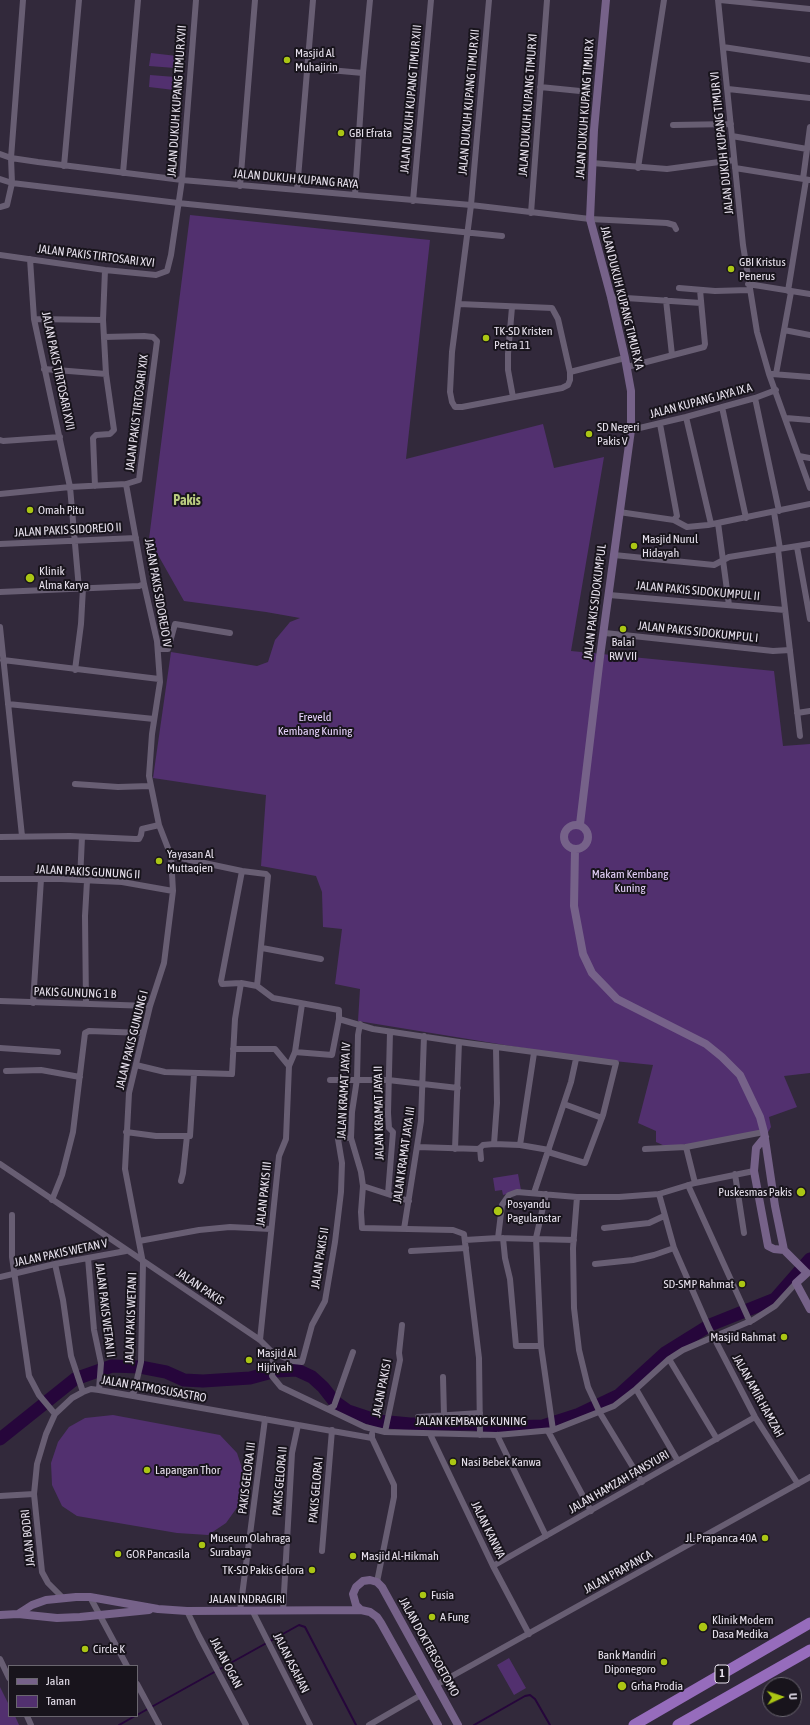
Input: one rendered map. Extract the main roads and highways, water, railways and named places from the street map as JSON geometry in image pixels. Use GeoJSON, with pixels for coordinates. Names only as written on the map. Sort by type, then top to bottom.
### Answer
{"type":"FeatureCollection","features":[{"type":"Feature","properties":{"kind":"highway","name":"1"},"geometry":{"type":"LineString","coordinates":[[634,1725],[810,1623]]}},
{"type":"Feature","properties":{"kind":"highway","name":"1"},"geometry":{"type":"LineString","coordinates":[[678,1725],[810,1650]]}},
{"type":"Feature","properties":{"kind":"waterway"},"geometry":{"type":"LineString","coordinates":[[0,1439],[75,1379],[112,1366],[140,1367],[166,1372],[184,1380],[203,1381],[250,1378],[276,1371],[297,1370],[312,1377],[323,1387],[334,1401],[348,1411],[378,1421],[410,1424],[473,1424],[504,1427],[543,1426],[577,1415],[619,1395],[665,1353],[710,1325],[775,1299],[810,1259]]}},
{"type":"Feature","properties":{"kind":"waterway"},"geometry":{"type":"LineString","coordinates":[[138,1714],[299,1625],[305,1627],[356,1725]]}},
{"type":"Feature","properties":{"kind":"waterway"},"geometry":{"type":"LineString","coordinates":[[474,1725],[525,1696],[530,1695],[535,1699],[550,1725]]}},
{"type":"Feature","properties":{"kind":"waterway"},"geometry":{"type":"LineString","coordinates":[[119,1725],[133,1717]]}},
{"type":"Feature","properties":{"kind":"place","name":"Masjid Al Muhajirin"},"geometry":{"type":"Point","coordinates":[287,60]}},
{"type":"Feature","properties":{"kind":"place","name":"GBI Efrata"},"geometry":{"type":"Point","coordinates":[341,133]}},
{"type":"Feature","properties":{"kind":"place","name":"GBI Kristus Penerus"},"geometry":{"type":"Point","coordinates":[731,269]}},
{"type":"Feature","properties":{"kind":"place","name":"TK-SD Kristen Petra 11"},"geometry":{"type":"Point","coordinates":[486,338]}},
{"type":"Feature","properties":{"kind":"place","name":"SD Negeri Pakis V"},"geometry":{"type":"Point","coordinates":[589,434]}},
{"type":"Feature","properties":{"kind":"place","name":"Omah Pitu"},"geometry":{"type":"Point","coordinates":[30,510]}},
{"type":"Feature","properties":{"kind":"place","name":"Masjid Nurul Hidayah"},"geometry":{"type":"Point","coordinates":[634,546]}},
{"type":"Feature","properties":{"kind":"place","name":"Klinik Alma Karya"},"geometry":{"type":"Point","coordinates":[30,578]}},
{"type":"Feature","properties":{"kind":"place","name":"Balai RW VII"},"geometry":{"type":"Point","coordinates":[623,629]}},
{"type":"Feature","properties":{"kind":"place","name":"Yayasan Al Muttaqien"},"geometry":{"type":"Point","coordinates":[159,861]}},
{"type":"Feature","properties":{"kind":"place","name":"Puskesmas Pakis"},"geometry":{"type":"Point","coordinates":[801,1192]}},
{"type":"Feature","properties":{"kind":"place","name":"Posyandu Pagulanstar"},"geometry":{"type":"Point","coordinates":[498,1211]}},
{"type":"Feature","properties":{"kind":"place","name":"SD-SMP Rahmat"},"geometry":{"type":"Point","coordinates":[742,1284]}},
{"type":"Feature","properties":{"kind":"place","name":"Masjid Rahmat"},"geometry":{"type":"Point","coordinates":[784,1337]}},
{"type":"Feature","properties":{"kind":"place","name":"Masjid Al Hijriyah"},"geometry":{"type":"Point","coordinates":[249,1360]}},
{"type":"Feature","properties":{"kind":"place","name":"Nasi Bebek Kanwa"},"geometry":{"type":"Point","coordinates":[453,1462]}},
{"type":"Feature","properties":{"kind":"place","name":"Lapangan Thor"},"geometry":{"type":"Point","coordinates":[147,1470]}},
{"type":"Feature","properties":{"kind":"place","name":"Jl. Prapanca 40A"},"geometry":{"type":"Point","coordinates":[765,1538]}},
{"type":"Feature","properties":{"kind":"place","name":"Museum Olahraga Surabaya"},"geometry":{"type":"Point","coordinates":[202,1545]}},
{"type":"Feature","properties":{"kind":"place","name":"GOR Pancasila"},"geometry":{"type":"Point","coordinates":[118,1554]}},
{"type":"Feature","properties":{"kind":"place","name":"Masjid Al-Hikmah"},"geometry":{"type":"Point","coordinates":[353,1556]}},
{"type":"Feature","properties":{"kind":"place","name":"TK-SD Pakis Gelora"},"geometry":{"type":"Point","coordinates":[312,1570]}},
{"type":"Feature","properties":{"kind":"place","name":"Fusia"},"geometry":{"type":"Point","coordinates":[423,1595]}},
{"type":"Feature","properties":{"kind":"place","name":"A Fung"},"geometry":{"type":"Point","coordinates":[432,1617]}},
{"type":"Feature","properties":{"kind":"place","name":"Klinik Modern Dasa Medika"},"geometry":{"type":"Point","coordinates":[703,1627]}},
{"type":"Feature","properties":{"kind":"place","name":"Circle K"},"geometry":{"type":"Point","coordinates":[85,1649]}},
{"type":"Feature","properties":{"kind":"place","name":"Bank Mandiri Diponegoro"},"geometry":{"type":"Point","coordinates":[664,1662]}},
{"type":"Feature","properties":{"kind":"place","name":"Grha Prodia"},"geometry":{"type":"Point","coordinates":[622,1686]}},
{"type":"Feature","properties":{"kind":"district","name":"Pakis"},"geometry":{"type":"Point","coordinates":[187,501]}},
{"type":"Feature","properties":{"kind":"park label","name":"Ereveld Kembang Kuning"},"geometry":{"type":"Point","coordinates":[315,724]}},
{"type":"Feature","properties":{"kind":"park label","name":"Makam Kembang Kuning"},"geometry":{"type":"Point","coordinates":[630,881]}}]}
